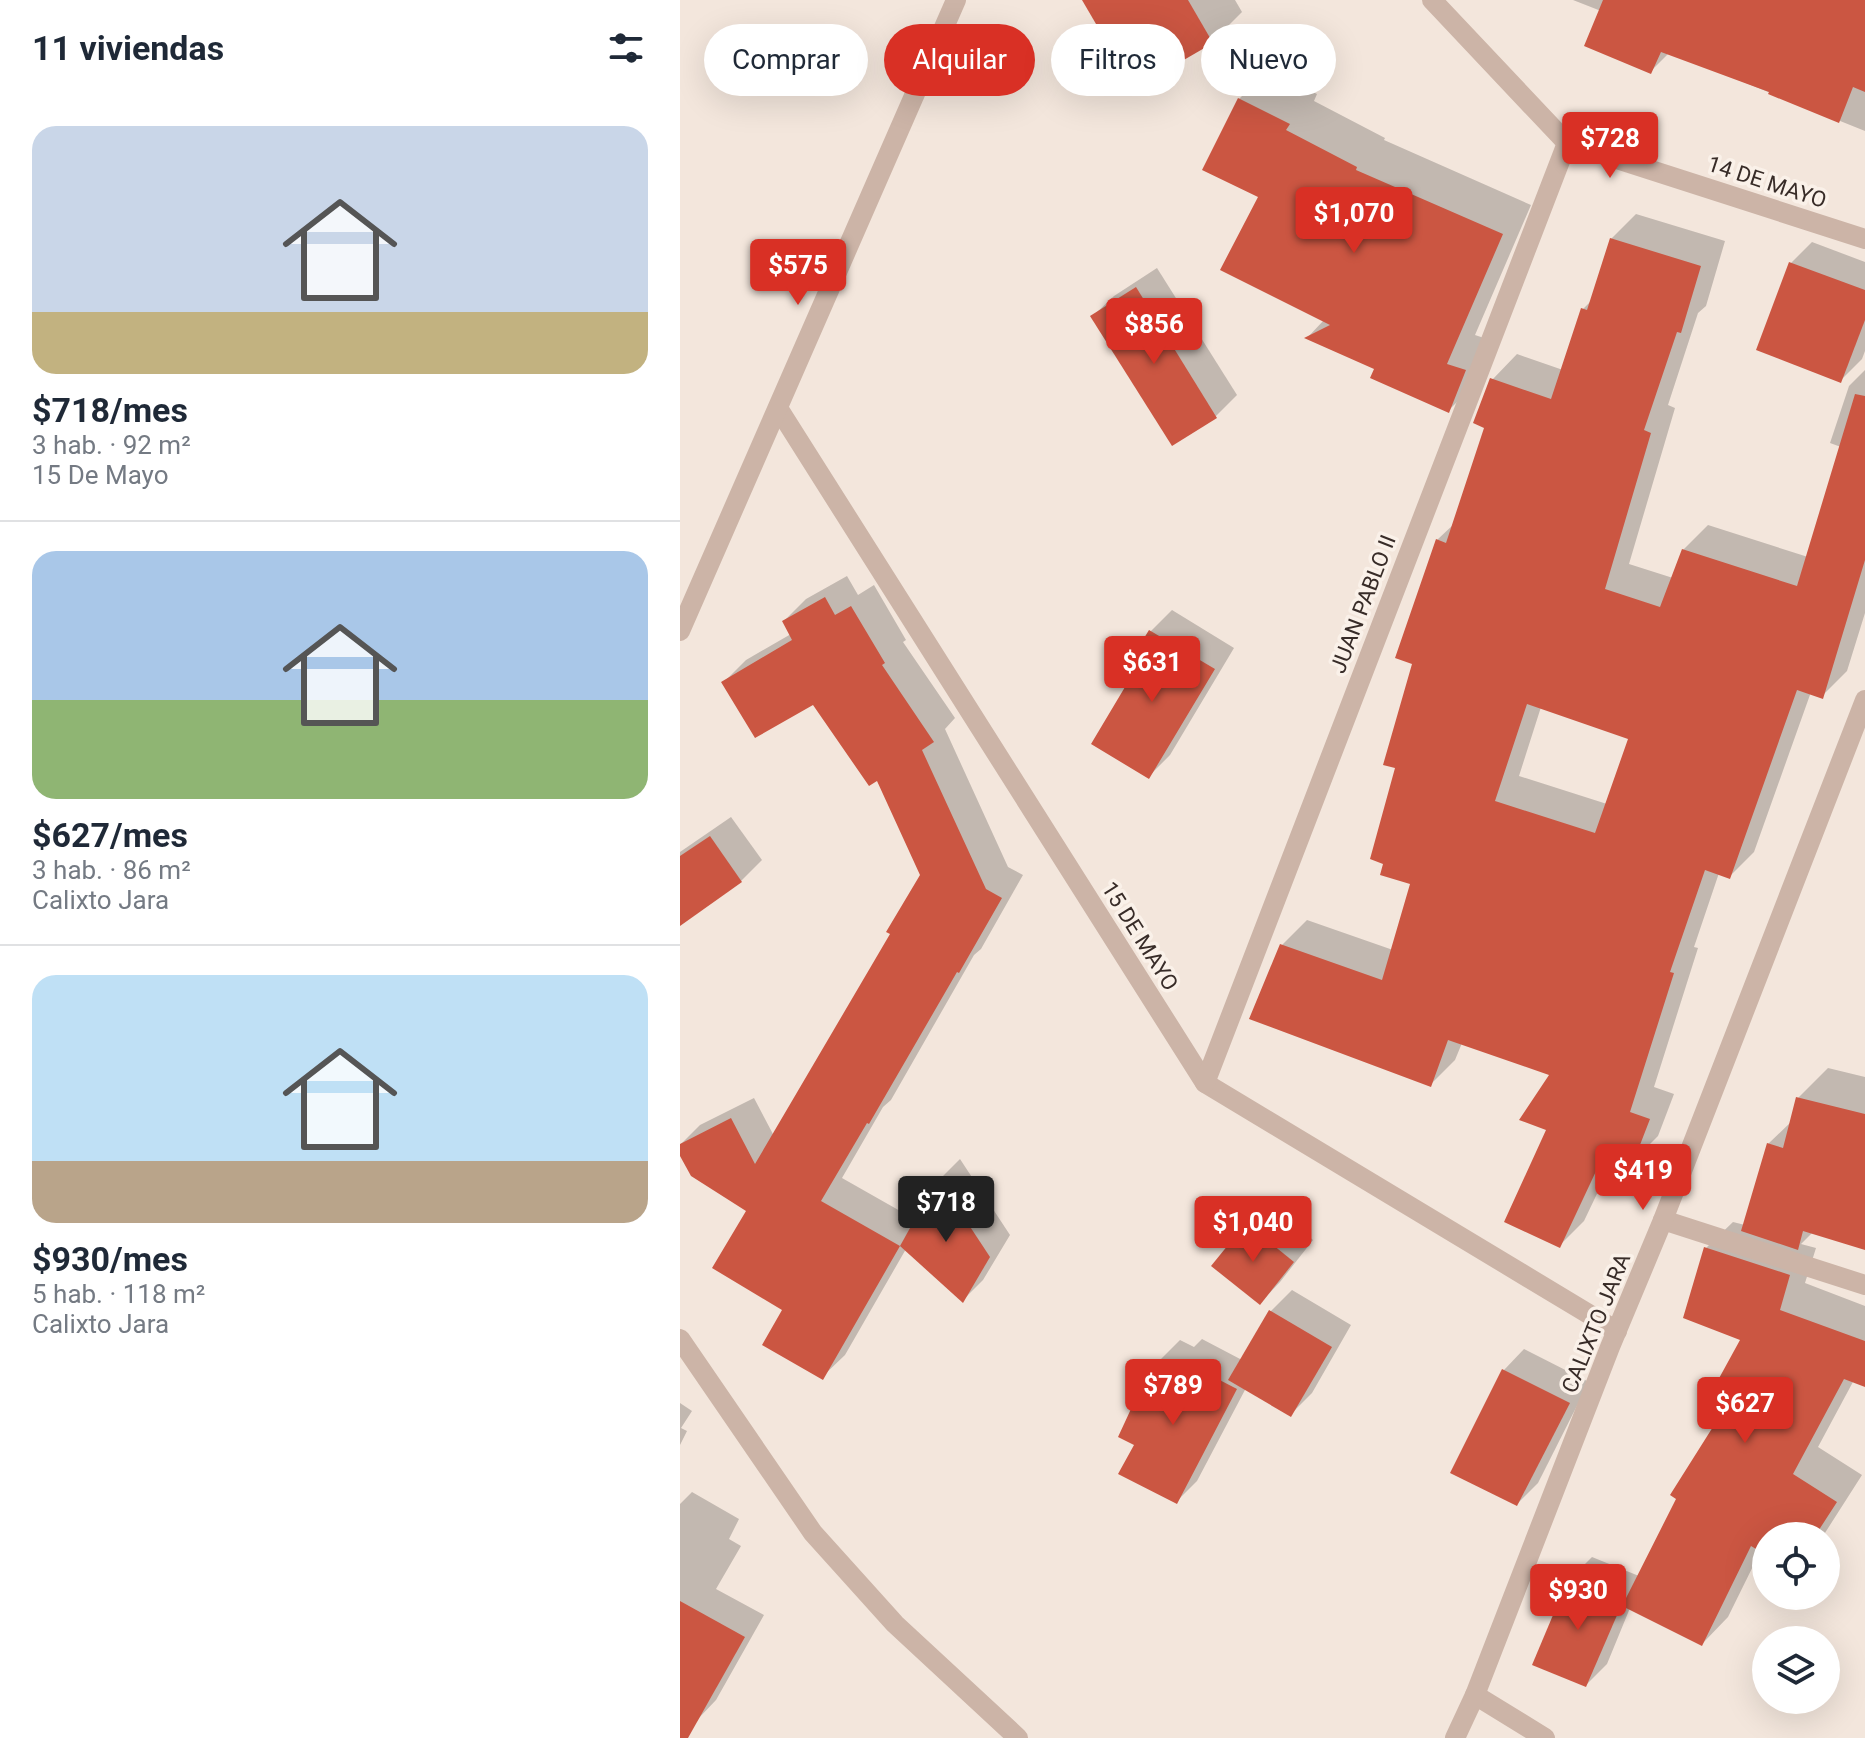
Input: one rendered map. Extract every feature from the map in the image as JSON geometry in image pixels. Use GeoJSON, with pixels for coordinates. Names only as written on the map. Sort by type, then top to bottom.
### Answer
{"type":"FeatureCollection","features":[{"type":"Feature","properties":{"kind":"street"},"geometry":{"type":"LineString","coordinates":[[680,631],[956,0]]}},
{"type":"Feature","properties":{"kind":"street","name":"14 DE MAYO"},"geometry":{"type":"LineString","coordinates":[[1432,0],[1567,143],[1865,239]]}},
{"type":"Feature","properties":{"kind":"street","name":"JUAN PABLO II"},"geometry":{"type":"LineString","coordinates":[[1205,1083],[1567,143]]}},
{"type":"Feature","properties":{"kind":"street","name":"15 DE MAYO"},"geometry":{"type":"LineString","coordinates":[[778,408],[1205,1083],[1617,1331]]}},
{"type":"Feature","properties":{"kind":"street","name":"CALIXTO JARA"},"geometry":{"type":"LineString","coordinates":[[1455,1738],[1475,1695],[1617,1331],[1857,742],[1865,700]]}},
{"type":"Feature","properties":{"kind":"street"},"geometry":{"type":"LineString","coordinates":[[1663,1220],[1865,1285]]}},
{"type":"Feature","properties":{"kind":"street"},"geometry":{"type":"LineString","coordinates":[[680,1339],[813,1533],[895,1624],[1018,1738]]}},
{"type":"Feature","properties":{"kind":"street"},"geometry":{"type":"LineString","coordinates":[[1475,1695],[1545,1738]]}},
{"type":"Feature","properties":{"kind":"building"},"geometry":{"type":"Polygon","coordinates":[[[1082,0],[1188,0],[1202,24],[1201,50],[1185,59],[1185,24],[1096,24],[1082,0]]]}},
{"type":"Feature","properties":{"kind":"building"},"geometry":{"type":"Polygon","coordinates":[[[1603,0],[1865,0],[1865,92],[1853,87],[1839,123],[1769,92],[1661,52],[1651,74],[1584,46],[1603,0]]]}},
{"type":"Feature","properties":{"kind":"building"},"geometry":{"type":"Polygon","coordinates":[[[1238,98],[1290,124],[1286,130],[1357,167],[1356,170],[1503,234],[1447,364],[1466,370],[1449,413],[1370,378],[1374,369],[1304,338],[1330,325],[1220,270],[1258,197],[1202,170],[1238,98]]]}},
{"type":"Feature","properties":{"kind":"building"},"geometry":{"type":"Polygon","coordinates":[[[1610,238],[1701,266],[1681,333],[1677,332],[1644,430],[1651,433],[1605,589],[1660,607],[1682,549],[1797,586],[1855,394],[1865,396],[1865,560],[1823,699],[1797,690],[1730,879],[1705,870],[1670,972],[1674,973],[1630,1112],[1650,1119],[1633,1163],[1605,1152],[1560,1248],[1504,1222],[1546,1130],[1519,1120],[1549,1075],[1448,1040],[1431,1087],[1249,1019],[1280,944],[1382,980],[1410,884],[1380,875],[1383,864],[1370,859],[1395,768],[1383,765],[1412,664],[1395,658],[1436,539],[1446,543],[1484,428],[1473,423],[1490,378],[1551,399],[1581,308],[1587,310],[1610,238]],[[1527,704],[1495,801],[1595,833],[1628,739],[1527,704]]]}},
{"type":"Feature","properties":{"kind":"building"},"geometry":{"type":"Polygon","coordinates":[[[1789,262],[1865,290],[1865,320],[1841,383],[1756,350],[1789,262]]]}},
{"type":"Feature","properties":{"kind":"building"},"geometry":{"type":"Polygon","coordinates":[[[1136,287],[1217,418],[1172,446],[1090,316],[1136,287]]]}},
{"type":"Feature","properties":{"kind":"building"},"geometry":{"type":"Polygon","coordinates":[[[825,597],[835,615],[851,606],[885,663],[882,665],[934,742],[922,750],[986,889],[1002,898],[821,1201],[900,1246],[823,1380],[762,1345],[782,1310],[712,1268],[746,1211],[691,1176],[680,1156],[680,1144],[731,1118],[755,1164],[890,934],[886,932],[920,875],[877,781],[869,786],[813,705],[755,738],[721,682],[792,640],[782,621],[825,597]]]}},
{"type":"Feature","properties":{"kind":"building"},"geometry":{"type":"Polygon","coordinates":[[[1149,630],[1215,669],[1149,779],[1091,744],[1125,687],[1117,682],[1149,630]]]}},
{"type":"Feature","properties":{"kind":"building"},"geometry":{"type":"Polygon","coordinates":[[[710,836],[742,882],[680,926],[680,856],[710,836]]]}},
{"type":"Feature","properties":{"kind":"building"},"geometry":{"type":"Polygon","coordinates":[[[1796,1097],[1865,1114],[1865,1250],[1803,1231],[1798,1250],[1741,1231],[1767,1143],[1783,1148],[1796,1097]]]}},
{"type":"Feature","properties":{"kind":"building"},"geometry":{"type":"Polygon","coordinates":[[[938,1178],[990,1257],[963,1303],[900,1246],[938,1178]]]}},
{"type":"Feature","properties":{"kind":"building"},"geometry":{"type":"Polygon","coordinates":[[[1246,1223],[1294,1262],[1260,1305],[1211,1266],[1246,1223]]]}},
{"type":"Feature","properties":{"kind":"building"},"geometry":{"type":"Polygon","coordinates":[[[1704,1247],[1790,1275],[1780,1310],[1865,1341],[1865,1387],[1844,1379],[1793,1474],[1837,1502],[1824,1522],[1752,1522],[1752,1547],[1702,1646],[1622,1606],[1676,1499],[1670,1495],[1723,1411],[1706,1402],[1740,1340],[1683,1318],[1704,1247]]]}},
{"type":"Feature","properties":{"kind":"building"},"geometry":{"type":"Polygon","coordinates":[[[1269,1310],[1332,1347],[1291,1417],[1228,1380],[1269,1310]]]}},
{"type":"Feature","properties":{"kind":"building"},"geometry":{"type":"Polygon","coordinates":[[[1158,1359],[1174,1368],[1179,1359],[1237,1389],[1177,1504],[1118,1474],[1134,1445],[1118,1437],[1158,1359]]]}},
{"type":"Feature","properties":{"kind":"building"},"geometry":{"type":"Polygon","coordinates":[[[1502,1369],[1570,1403],[1517,1506],[1450,1473],[1502,1369]]]}},
{"type":"Feature","properties":{"kind":"building"},"geometry":{"type":"Polygon","coordinates":[[[1569,1577],[1624,1599],[1586,1687],[1532,1665],[1569,1577]]]}},
{"type":"Feature","properties":{"kind":"building"},"geometry":{"type":"Polygon","coordinates":[[[680,1601],[745,1637],[688,1738],[680,1738],[680,1601]]]}}]}
